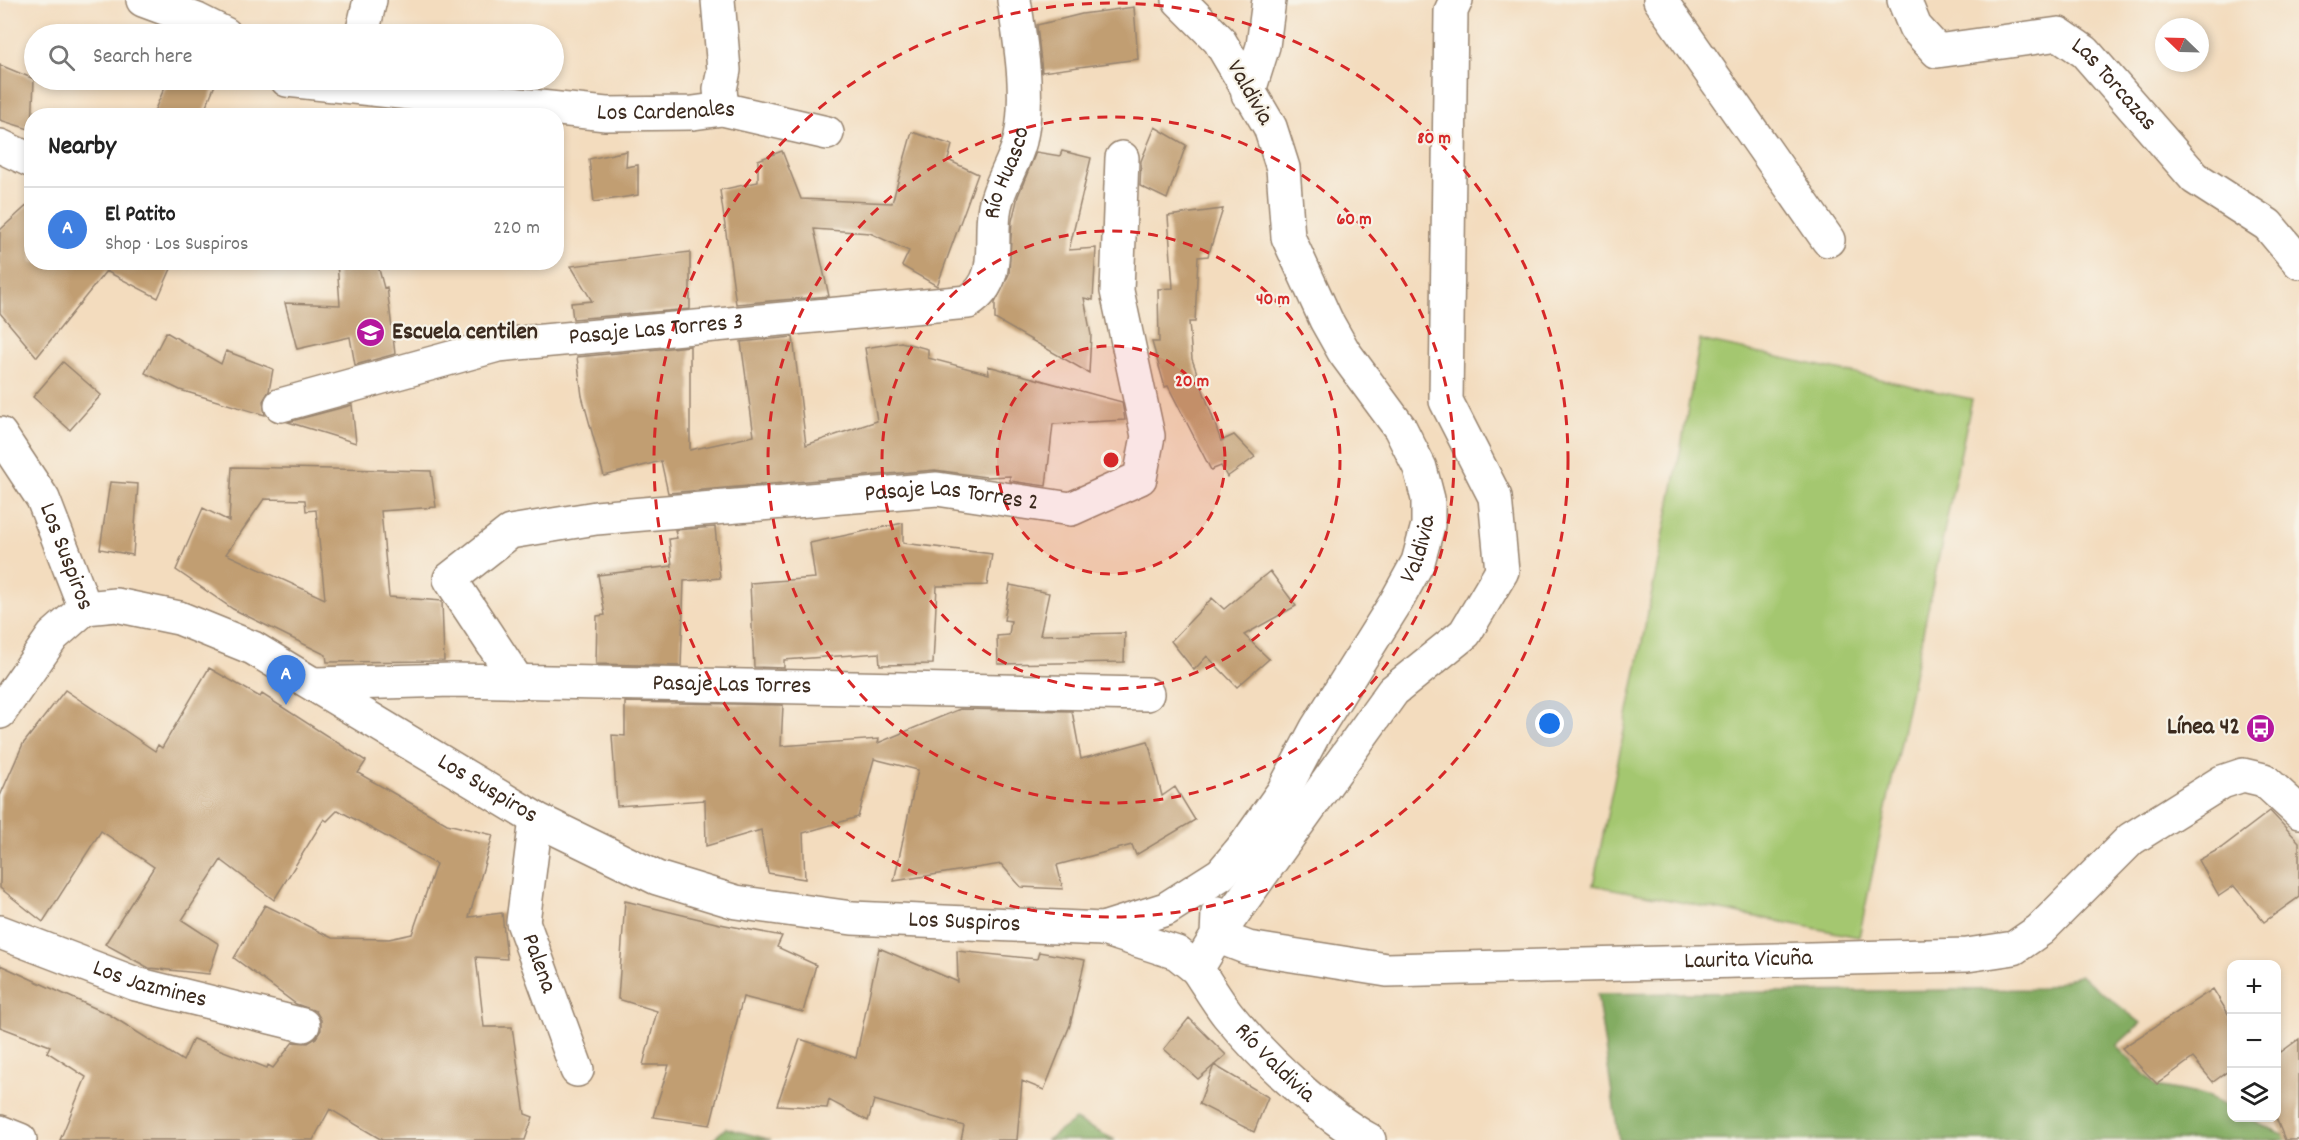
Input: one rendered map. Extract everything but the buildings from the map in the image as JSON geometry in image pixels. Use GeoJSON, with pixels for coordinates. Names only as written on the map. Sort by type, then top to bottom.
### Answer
{"type":"FeatureCollection","features":[{"type":"Feature","properties":{"kind":"street"},"geometry":{"type":"LineString","coordinates":[[143,0],[205,24]]}},
{"type":"Feature","properties":{"kind":"street"},"geometry":{"type":"LineString","coordinates":[[364,24],[370,0]]}},
{"type":"Feature","properties":{"kind":"street"},"geometry":{"type":"LineString","coordinates":[[718,0],[724,70],[720,89],[722,108]]}},
{"type":"Feature","properties":{"kind":"street","name":"Río Huasco"},"geometry":{"type":"LineString","coordinates":[[933,303],[968,302],[982,294],[990,278],[995,206],[1019,143],[1024,107],[1020,35],[1014,0]]}},
{"type":"Feature","properties":{"kind":"street","name":"Valdivia"},"geometry":{"type":"LineString","coordinates":[[1103,929],[1166,909],[1221,874],[1247,843],[1283,792],[1317,728],[1396,602],[1418,562],[1428,525],[1428,499],[1420,468],[1400,428],[1344,352],[1310,291],[1301,263],[1288,237],[1283,168],[1270,127],[1248,94],[1219,40],[1179,0]]}},
{"type":"Feature","properties":{"kind":"street"},"geometry":{"type":"LineString","coordinates":[[1248,94],[1263,46],[1269,0]]}},
{"type":"Feature","properties":{"kind":"street"},"geometry":{"type":"LineString","coordinates":[[1197,969],[1217,936],[1393,691],[1465,633],[1502,571],[1495,497],[1446,401],[1451,11],[1456,0]]}},
{"type":"Feature","properties":{"kind":"street"},"geometry":{"type":"LineString","coordinates":[[1660,0],[1828,240]]}},
{"type":"Feature","properties":{"kind":"street","name":"Las Torcazas"},"geometry":{"type":"LineString","coordinates":[[1904,0],[1915,27],[1937,51],[2058,34],[2085,52],[2195,178],[2268,225],[2299,262]]}},
{"type":"Feature","properties":{"kind":"street","name":"Los Cardenales"},"geometry":{"type":"LineString","coordinates":[[409,90],[557,108]]}},
{"type":"Feature","properties":{"kind":"street","name":"Los Cardenales"},"geometry":{"type":"LineString","coordinates":[[564,109],[606,114],[693,113],[722,108],[827,133]]}},
{"type":"Feature","properties":{"kind":"street"},"geometry":{"type":"LineString","coordinates":[[0,146],[24,157]]}},
{"type":"Feature","properties":{"kind":"street","name":"Pasaje Las Torres 2"},"geometry":{"type":"LineString","coordinates":[[518,682],[450,579],[510,532],[596,519],[937,489],[1071,508],[1140,478],[1148,436],[1117,291],[1122,158]]}},
{"type":"Feature","properties":{"kind":"street","name":"Pasaje Las Torres 3"},"geometry":{"type":"LineString","coordinates":[[281,405],[498,345],[933,303]]}},
{"type":"Feature","properties":{"kind":"street","name":"Los Suspiros"},"geometry":{"type":"LineString","coordinates":[[0,434],[43,500],[85,608],[116,605],[179,618],[253,648],[536,819],[657,878],[736,902],[852,918],[1103,929]]}},
{"type":"Feature","properties":{"kind":"street"},"geometry":{"type":"LineString","coordinates":[[0,712],[53,636],[85,608]]}},
{"type":"Feature","properties":{"kind":"street","name":"Pasaje Las Torres"},"geometry":{"type":"LineString","coordinates":[[316,684],[452,680],[1147,694]]}},
{"type":"Feature","properties":{"kind":"street","name":"Laurita Vicuña"},"geometry":{"type":"LineString","coordinates":[[1217,936],[1248,948],[1387,970],[1967,955],[2014,948],[2040,930],[2081,886],[2131,839],[2222,782],[2243,775],[2264,780],[2299,812]]}},
{"type":"Feature","properties":{"kind":"street","name":"Palena"},"geometry":{"type":"LineString","coordinates":[[536,819],[523,922],[578,1070]]}},
{"type":"Feature","properties":{"kind":"street"},"geometry":{"type":"LineString","coordinates":[[1217,936],[1221,874]]}},
{"type":"Feature","properties":{"kind":"street","name":"Río Valdivia"},"geometry":{"type":"LineString","coordinates":[[1103,929],[1177,953],[1197,969],[1228,1014],[1275,1065],[1348,1128],[1370,1140]]}},
{"type":"Feature","properties":{"kind":"street","name":"Los Jazmines"},"geometry":{"type":"LineString","coordinates":[[0,932],[136,984],[303,1025]]}},
{"type":"Feature","properties":{"kind":"street"},"geometry":{"type":"LineString","coordinates":[[0,1132],[20,1140]]}},
{"type":"Feature","properties":{"kind":"green space"},"geometry":{"type":"Polygon","coordinates":[[[1700,340],[1972,399],[1859,937],[1593,885],[1680,453],[1700,340]]]}},
{"type":"Feature","properties":{"kind":"green space"},"geometry":{"type":"Polygon","coordinates":[[[2080,975],[2141,1023],[2116,1046],[2156,1086],[2208,1096],[2227,1106],[2227,1122],[2257,1122],[2295,1140],[1619,1140],[1597,994],[2041,989],[2080,975]]]}},
{"type":"Feature","properties":{"kind":"green space"},"geometry":{"type":"Polygon","coordinates":[[[1075,1120],[1115,1140],[1047,1140],[1075,1120]]]}},
{"type":"Feature","properties":{"kind":"green space"},"geometry":{"type":"Polygon","coordinates":[[[726,1128],[771,1140],[712,1140],[726,1128]]]}},
{"type":"Feature","properties":{"kind":"place","name":"Escuela centilen"},"geometry":{"type":"Point","coordinates":[371,333]}},
{"type":"Feature","properties":{"kind":"place","name":"El Patito"},"geometry":{"type":"Point","coordinates":[286,705]}},
{"type":"Feature","properties":{"kind":"place","name":"Línea 42"},"geometry":{"type":"Point","coordinates":[2261,728]}}]}
